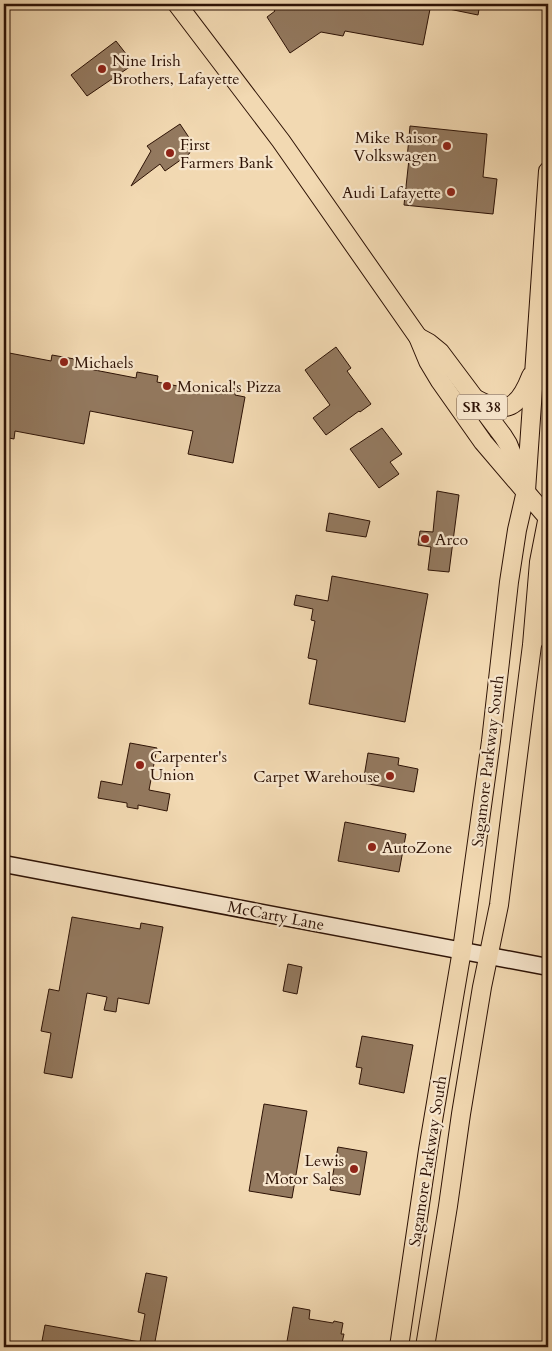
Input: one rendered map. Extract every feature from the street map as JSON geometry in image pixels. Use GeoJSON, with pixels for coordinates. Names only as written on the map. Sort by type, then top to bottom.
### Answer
{"type":"FeatureCollection","features":[{"type":"Feature","properties":{"kind":"main road","name":"SR 38"},"geometry":{"type":"LineString","coordinates":[[177,4],[281,141],[418,337],[428,361],[440,382],[482,442],[548,517]]}},
{"type":"Feature","properties":{"kind":"main road","name":"Sagamore Parkway South"},"geometry":{"type":"LineString","coordinates":[[399,1347],[428,1150],[462,950],[491,741],[513,556],[526,491],[548,171]]}},
{"type":"Feature","properties":{"kind":"main road","name":"SR 38"},"geometry":{"type":"LineString","coordinates":[[418,337],[440,352],[503,436],[508,444],[526,491]]}},
{"type":"Feature","properties":{"kind":"main road"},"geometry":{"type":"LineString","coordinates":[[475,398],[495,408],[511,406],[517,402],[523,393],[535,364]]}},
{"type":"Feature","properties":{"kind":"main road","name":"Sagamore Parkway South"},"geometry":{"type":"LineString","coordinates":[[425,1347],[482,987],[499,905],[532,644],[539,562],[548,517]]}},
{"type":"Feature","properties":{"kind":"main road"},"geometry":{"type":"LineString","coordinates":[[532,644],[548,617]]}},
{"type":"Feature","properties":{"kind":"main road","name":"McCarty Lane"},"geometry":{"type":"LineString","coordinates":[[4,864],[548,966]]}},
{"type":"Feature","properties":{"kind":"building"},"geometry":{"type":"Polygon","coordinates":[[[270,4],[431,4],[423,45],[345,31],[343,36],[321,32],[290,53],[267,17],[275,11],[270,4]]]}},
{"type":"Feature","properties":{"kind":"building"},"geometry":{"type":"Polygon","coordinates":[[[444,4],[480,4],[478,15],[444,8],[444,4]]]}},
{"type":"Feature","properties":{"kind":"building","name":"Nine Irish Brothers, Lafayette"},"geometry":{"type":"Polygon","coordinates":[[[116,41],[134,64],[87,96],[71,75],[116,41]]]}},
{"type":"Feature","properties":{"kind":"building","name":"First Farmers Bank"},"geometry":{"type":"Polygon","coordinates":[[[180,124],[192,142],[189,154],[165,171],[160,164],[131,186],[151,151],[147,146],[180,124]]]}},
{"type":"Feature","properties":{"kind":"building"},"geometry":{"type":"Polygon","coordinates":[[[410,126],[487,134],[483,177],[497,179],[493,214],[404,205],[409,159],[407,159],[410,126]]]}},
{"type":"Feature","properties":{"kind":"building"},"geometry":{"type":"Polygon","coordinates":[[[336,347],[351,368],[347,371],[371,404],[326,435],[313,418],[330,405],[305,370],[336,347]]]}},
{"type":"Feature","properties":{"kind":"building"},"geometry":{"type":"Polygon","coordinates":[[[4,352],[51,361],[52,355],[80,360],[79,367],[136,378],[137,372],[158,376],[157,382],[208,392],[210,384],[236,389],[235,395],[245,397],[233,463],[188,454],[193,431],[90,411],[84,444],[15,431],[14,439],[4,437],[4,352]]]}},
{"type":"Feature","properties":{"kind":"building"},"geometry":{"type":"Polygon","coordinates":[[[382,428],[402,454],[390,462],[399,474],[379,488],[350,449],[382,428]]]}},
{"type":"Feature","properties":{"kind":"building"},"geometry":{"type":"Polygon","coordinates":[[[437,491],[459,495],[449,572],[428,570],[431,547],[418,545],[420,531],[433,532],[437,491]]]}},
{"type":"Feature","properties":{"kind":"building"},"geometry":{"type":"Polygon","coordinates":[[[329,513],[370,521],[366,537],[326,531],[329,513]]]}},
{"type":"Feature","properties":{"kind":"building"},"geometry":{"type":"Polygon","coordinates":[[[332,576],[428,594],[405,722],[309,704],[317,660],[308,658],[315,621],[311,620],[313,609],[294,605],[296,595],[328,601],[332,576]]]}},
{"type":"Feature","properties":{"kind":"building","name":"Carpenter's Union"},"geometry":{"type":"Polygon","coordinates":[[[130,743],[157,748],[149,790],[170,794],[167,811],[138,805],[138,809],[127,807],[127,803],[98,798],[101,781],[122,785],[130,743]]]}},
{"type":"Feature","properties":{"kind":"building","name":"Carpet Warehouse"},"geometry":{"type":"Polygon","coordinates":[[[368,753],[399,758],[398,765],[418,769],[414,792],[363,783],[368,753]]]}},
{"type":"Feature","properties":{"kind":"building","name":"AutoZone"},"geometry":{"type":"Polygon","coordinates":[[[345,822],[406,834],[399,872],[338,861],[345,822]]]}},
{"type":"Feature","properties":{"kind":"building"},"geometry":{"type":"Polygon","coordinates":[[[72,917],[140,929],[141,923],[163,927],[149,1004],[118,998],[116,1012],[104,1010],[107,997],[87,993],[72,1078],[44,1073],[51,1033],[41,1031],[49,989],[59,991],[72,917]]]}},
{"type":"Feature","properties":{"kind":"building"},"geometry":{"type":"Polygon","coordinates":[[[288,964],[302,967],[297,994],[283,991],[288,964]]]}},
{"type":"Feature","properties":{"kind":"building"},"geometry":{"type":"Polygon","coordinates":[[[362,1036],[413,1045],[404,1093],[359,1084],[362,1068],[356,1067],[362,1036]]]}},
{"type":"Feature","properties":{"kind":"building"},"geometry":{"type":"Polygon","coordinates":[[[264,1104],[307,1111],[292,1198],[249,1191],[264,1104]]]}},
{"type":"Feature","properties":{"kind":"building"},"geometry":{"type":"Polygon","coordinates":[[[338,1147],[367,1152],[360,1195],[330,1190],[338,1147]]]}},
{"type":"Feature","properties":{"kind":"building"},"geometry":{"type":"Polygon","coordinates":[[[146,1273],[167,1277],[154,1347],[73,1347],[42,1341],[45,1325],[140,1342],[145,1314],[138,1312],[146,1273]]]}},
{"type":"Feature","properties":{"kind":"building"},"geometry":{"type":"Polygon","coordinates":[[[293,1307],[310,1310],[309,1319],[343,1323],[341,1334],[344,1334],[342,1343],[337,1342],[336,1347],[286,1347],[293,1307]]]}},
{"type":"Feature","properties":{"kind":"place","name":"Nine Irish Brothers, Lafayette"},"geometry":{"type":"Point","coordinates":[102,69]}},
{"type":"Feature","properties":{"kind":"place","name":"Mike Raisor Volkswagen"},"geometry":{"type":"Point","coordinates":[447,146]}},
{"type":"Feature","properties":{"kind":"place","name":"First Farmers Bank"},"geometry":{"type":"Point","coordinates":[170,153]}},
{"type":"Feature","properties":{"kind":"place","name":"Audi Lafayette"},"geometry":{"type":"Point","coordinates":[451,192]}},
{"type":"Feature","properties":{"kind":"place","name":"Michaels"},"geometry":{"type":"Point","coordinates":[64,362]}},
{"type":"Feature","properties":{"kind":"place","name":"Monical's Pizza"},"geometry":{"type":"Point","coordinates":[167,386]}},
{"type":"Feature","properties":{"kind":"place","name":"Arco"},"geometry":{"type":"Point","coordinates":[425,539]}},
{"type":"Feature","properties":{"kind":"place","name":"Carpenter's Union"},"geometry":{"type":"Point","coordinates":[140,765]}},
{"type":"Feature","properties":{"kind":"place","name":"Carpet Warehouse"},"geometry":{"type":"Point","coordinates":[390,776]}},
{"type":"Feature","properties":{"kind":"place","name":"AutoZone"},"geometry":{"type":"Point","coordinates":[372,847]}},
{"type":"Feature","properties":{"kind":"place","name":"Lewis Motor Sales"},"geometry":{"type":"Point","coordinates":[354,1169]}}]}
